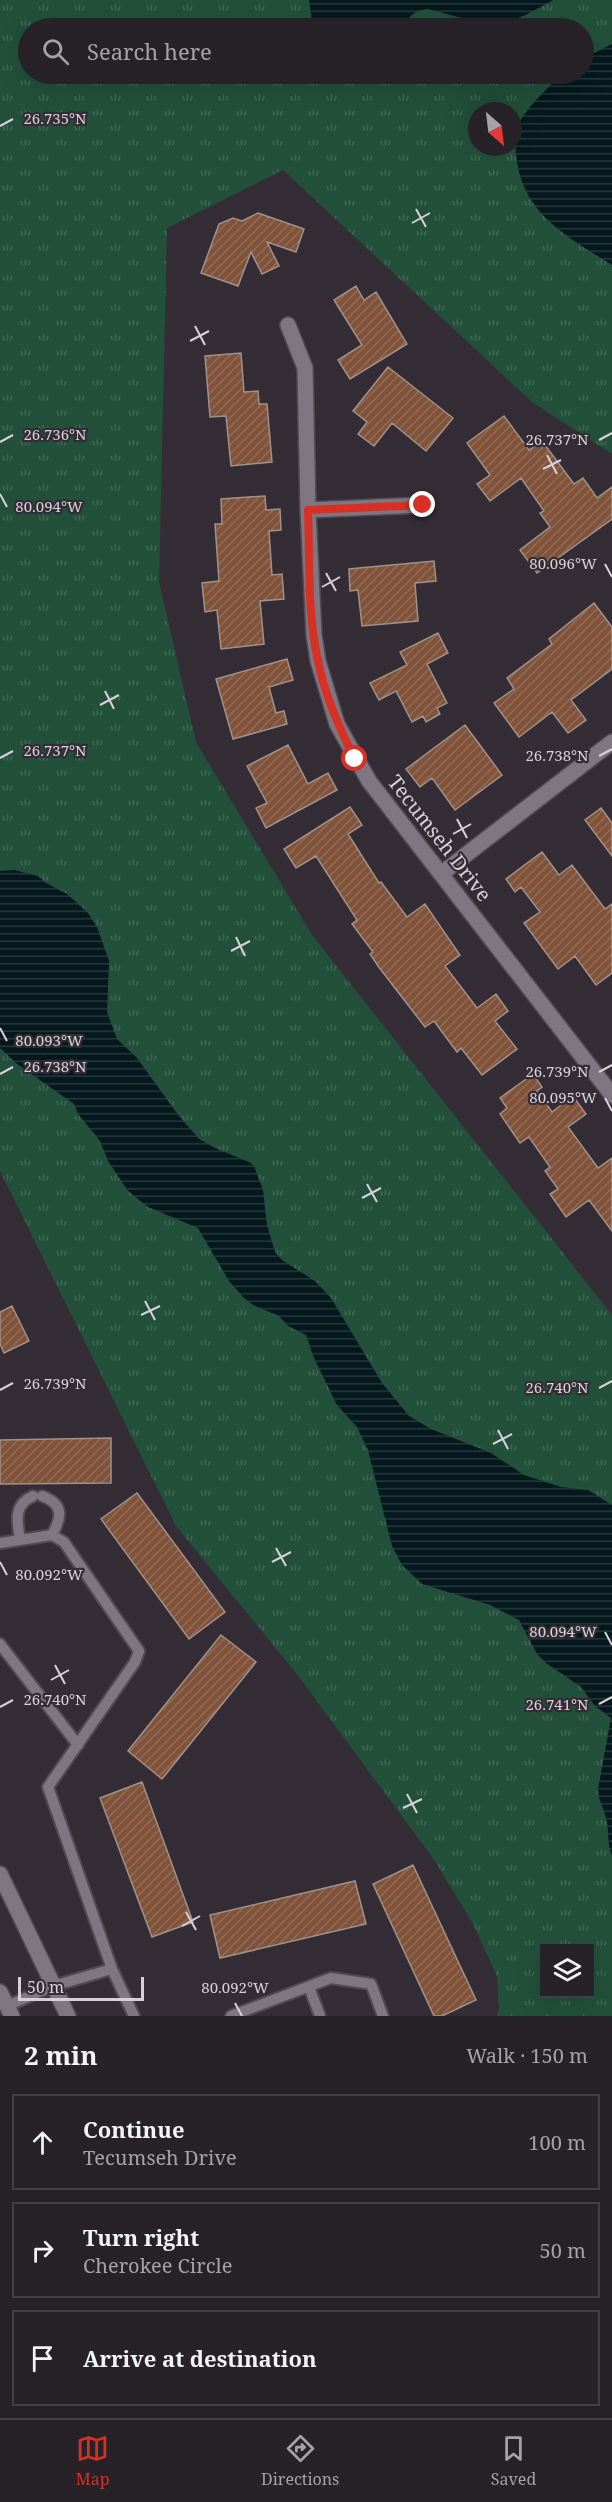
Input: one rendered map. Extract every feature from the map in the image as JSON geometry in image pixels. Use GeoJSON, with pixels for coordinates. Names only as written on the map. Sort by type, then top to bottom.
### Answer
{"type":"FeatureCollection","features":[{"type":"Feature","properties":{"kind":"street","name":"Tecumseh Drive"},"geometry":{"type":"LineString","coordinates":[[288,325],[306,368],[308,510],[314,635],[328,699],[337,724],[360,767],[612,1095]]}},
{"type":"Feature","properties":{"kind":"street"},"geometry":{"type":"LineString","coordinates":[[308,510],[423,505]]}},
{"type":"Feature","properties":{"kind":"street"},"geometry":{"type":"LineString","coordinates":[[441,874],[612,742]]}},
{"type":"Feature","properties":{"kind":"street"},"geometry":{"type":"LineString","coordinates":[[0,1874],[68,2016]]}},
{"type":"Feature","properties":{"kind":"street"},"geometry":{"type":"LineString","coordinates":[[0,1992],[9,2011]]}},
{"type":"Feature","properties":{"kind":"lane"},"geometry":{"type":"LineString","coordinates":[[20,1540],[16,1516],[20,1507],[38,1496],[51,1499],[60,1513],[60,1522],[52,1535]]}},
{"type":"Feature","properties":{"kind":"lane"},"geometry":{"type":"LineString","coordinates":[[0,1543],[52,1535],[64,1542],[139,1651],[135,1662],[48,1787],[112,1969],[134,2016]]}},
{"type":"Feature","properties":{"kind":"lane"},"geometry":{"type":"LineString","coordinates":[[0,1644],[78,1745]]}},
{"type":"Feature","properties":{"kind":"lane"},"geometry":{"type":"LineString","coordinates":[[9,2011],[53,1986],[112,1969]]}},
{"type":"Feature","properties":{"kind":"lane"},"geometry":{"type":"LineString","coordinates":[[231,2016],[255,2012],[331,1978],[371,1984],[383,2016]]}},
{"type":"Feature","properties":{"kind":"lane"},"geometry":{"type":"LineString","coordinates":[[309,1987],[320,2016]]}},
{"type":"Feature","properties":{"kind":"green space"},"geometry":{"type":"Polygon","coordinates":[[[0,0],[612,0],[612,454],[532,402],[283,170],[167,228],[159,582],[196,742],[312,935],[612,1315],[612,2016],[497,2016],[499,2009],[497,1976],[472,1922],[433,1858],[296,1673],[176,1526],[0,1171],[0,0]]]}},
{"type":"Feature","properties":{"kind":"shaded area"},"geometry":{"type":"Polygon","coordinates":[[[309,0],[553,0],[518,18],[463,18],[427,9],[412,14],[409,18],[312,18],[309,0]]]}},
{"type":"Feature","properties":{"kind":"shaded area"},"geometry":{"type":"Polygon","coordinates":[[[612,44],[612,265],[549,222],[527,193],[516,156],[522,156],[522,119],[552,84],[594,84],[594,53],[612,44]]]}},
{"type":"Feature","properties":{"kind":"shaded area"},"geometry":{"type":"Polygon","coordinates":[[[14,870],[38,876],[67,894],[88,913],[97,927],[109,961],[107,1012],[117,1039],[137,1058],[179,1116],[199,1139],[254,1166],[263,1190],[267,1225],[275,1252],[282,1260],[315,1281],[331,1298],[382,1383],[409,1416],[431,1429],[491,1453],[524,1475],[561,1487],[588,1490],[612,1505],[612,1856],[607,1822],[598,1789],[611,1718],[595,1706],[581,1687],[546,1663],[537,1654],[519,1620],[490,1605],[422,1584],[402,1565],[392,1546],[368,1450],[357,1427],[337,1405],[314,1358],[306,1335],[288,1326],[279,1316],[253,1305],[243,1297],[229,1281],[198,1228],[148,1207],[128,1191],[108,1161],[100,1141],[78,1114],[74,1104],[16,1063],[0,1048],[0,871],[14,870]]]}},
{"type":"Feature","properties":{"kind":"building"},"geometry":{"type":"Polygon","coordinates":[[[258,213],[304,229],[296,252],[267,242],[279,266],[262,274],[251,252],[238,286],[201,273],[219,224],[233,218],[242,221],[258,213]]]}},
{"type":"Feature","properties":{"kind":"building"},"geometry":{"type":"Polygon","coordinates":[[[356,286],[364,300],[376,292],[407,344],[350,379],[338,360],[362,345],[334,300],[356,286]]]}},
{"type":"Feature","properties":{"kind":"building"},"geometry":{"type":"Polygon","coordinates":[[[241,353],[244,392],[258,391],[259,404],[267,404],[272,462],[231,466],[226,416],[210,417],[205,356],[241,353]]]}},
{"type":"Feature","properties":{"kind":"building"},"geometry":{"type":"Polygon","coordinates":[[[388,367],[453,418],[426,451],[392,423],[374,446],[358,434],[367,422],[353,411],[388,367]]]}},
{"type":"Feature","properties":{"kind":"building"},"geometry":{"type":"Polygon","coordinates":[[[504,416],[529,450],[542,441],[574,484],[583,478],[597,498],[612,487],[612,519],[537,573],[520,550],[550,527],[540,513],[544,511],[521,478],[490,501],[477,484],[490,475],[467,443],[504,416]]]}},
{"type":"Feature","properties":{"kind":"building"},"geometry":{"type":"Polygon","coordinates":[[[265,496],[266,510],[280,509],[281,530],[269,531],[272,575],[282,574],[284,599],[260,601],[264,644],[221,649],[217,610],[205,612],[202,583],[219,581],[215,524],[222,524],[221,499],[265,496]]]}},
{"type":"Feature","properties":{"kind":"building"},"geometry":{"type":"Polygon","coordinates":[[[434,561],[436,581],[415,583],[418,621],[362,626],[358,590],[350,591],[349,569],[434,561]]]}},
{"type":"Feature","properties":{"kind":"building"},"geometry":{"type":"Polygon","coordinates":[[[594,603],[612,627],[612,669],[571,700],[586,720],[568,733],[552,712],[519,737],[494,703],[514,689],[507,678],[552,644],[549,639],[594,603]]]}},
{"type":"Feature","properties":{"kind":"building"},"geometry":{"type":"Polygon","coordinates":[[[438,633],[448,653],[427,664],[447,703],[437,708],[440,714],[426,722],[423,716],[412,722],[396,691],[379,700],[370,683],[407,665],[400,652],[438,633]]]}},
{"type":"Feature","properties":{"kind":"building"},"geometry":{"type":"Polygon","coordinates":[[[287,659],[293,680],[269,687],[276,713],[284,711],[287,724],[233,739],[216,679],[287,659]]]}},
{"type":"Feature","properties":{"kind":"building"},"geometry":{"type":"Polygon","coordinates":[[[465,725],[502,775],[455,810],[432,778],[420,787],[406,769],[465,725]]]}},
{"type":"Feature","properties":{"kind":"building"},"geometry":{"type":"Polygon","coordinates":[[[288,745],[308,784],[328,773],[337,790],[266,828],[256,808],[267,803],[247,766],[288,745]]]}},
{"type":"Feature","properties":{"kind":"building"},"geometry":{"type":"Polygon","coordinates":[[[350,807],[362,825],[348,834],[379,883],[381,882],[407,917],[425,904],[460,955],[445,966],[477,1008],[496,994],[508,1011],[495,1021],[517,1049],[482,1075],[461,1048],[457,1052],[434,1021],[425,1027],[378,966],[370,954],[373,952],[352,924],[357,920],[316,856],[296,868],[284,849],[350,807]]]}},
{"type":"Feature","properties":{"kind":"building"},"geometry":{"type":"Polygon","coordinates":[[[601,808],[612,823],[612,856],[585,820],[601,808]]]}},
{"type":"Feature","properties":{"kind":"building"},"geometry":{"type":"Polygon","coordinates":[[[542,852],[559,875],[572,865],[605,909],[612,904],[612,973],[596,985],[575,956],[558,969],[524,923],[540,912],[521,887],[515,892],[506,879],[542,852]]]}},
{"type":"Feature","properties":{"kind":"building"},"geometry":{"type":"Polygon","coordinates":[[[533,1074],[542,1087],[537,1091],[552,1112],[573,1096],[586,1114],[568,1127],[598,1168],[612,1158],[612,1231],[589,1200],[566,1217],[550,1194],[558,1189],[545,1171],[550,1167],[529,1137],[520,1143],[500,1114],[507,1108],[500,1098],[533,1074]]]}},
{"type":"Feature","properties":{"kind":"building"},"geometry":{"type":"Polygon","coordinates":[[[12,1306],[29,1341],[4,1353],[0,1344],[0,1312],[12,1306]]]}},
{"type":"Feature","properties":{"kind":"building"},"geometry":{"type":"Polygon","coordinates":[[[111,1438],[111,1483],[0,1484],[0,1440],[111,1438]]]}},
{"type":"Feature","properties":{"kind":"building"},"geometry":{"type":"Polygon","coordinates":[[[137,1493],[225,1612],[189,1639],[101,1519],[137,1493]]]}},
{"type":"Feature","properties":{"kind":"building"},"geometry":{"type":"Polygon","coordinates":[[[221,1635],[256,1662],[162,1779],[128,1751],[221,1635]]]}},
{"type":"Feature","properties":{"kind":"building"},"geometry":{"type":"Polygon","coordinates":[[[142,1782],[193,1922],[152,1937],[100,1798],[142,1782]]]}},
{"type":"Feature","properties":{"kind":"building"},"geometry":{"type":"Polygon","coordinates":[[[413,1865],[476,2000],[442,2016],[434,2016],[373,1884],[413,1865]]]}},
{"type":"Feature","properties":{"kind":"building"},"geometry":{"type":"Polygon","coordinates":[[[355,1881],[366,1924],[220,1958],[210,1915],[355,1881]]]}},
{"type":"Feature","properties":{"kind":"route"},"geometry":{"type":"LineString","coordinates":[[355,759],[337,724],[318,661],[314,635],[308,510],[423,505]]}}]}
